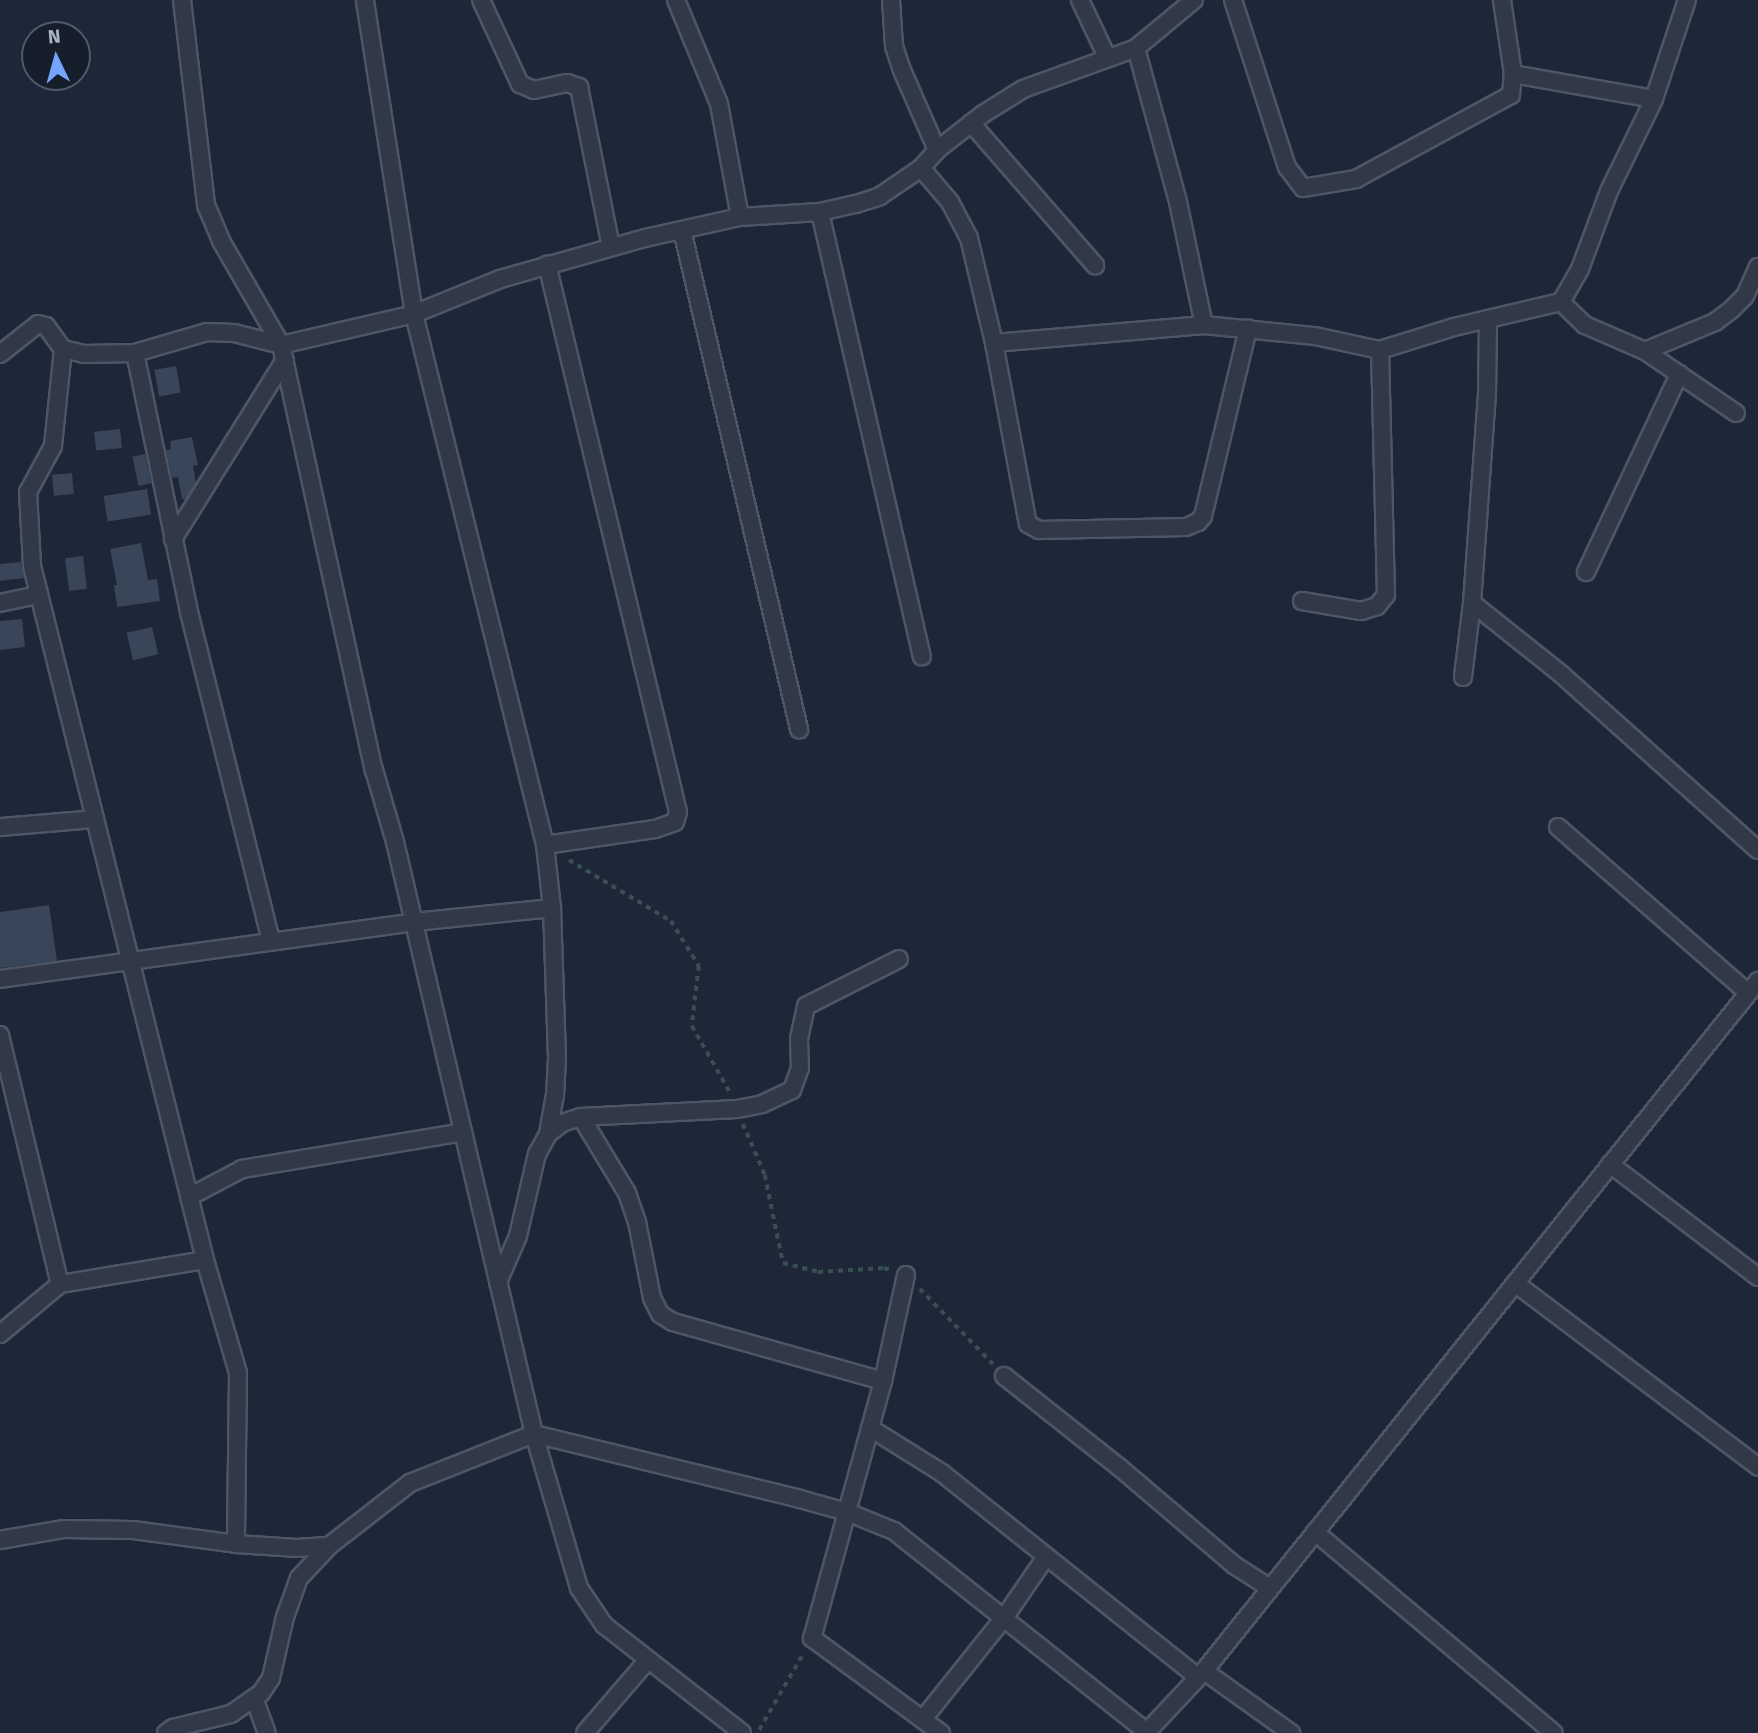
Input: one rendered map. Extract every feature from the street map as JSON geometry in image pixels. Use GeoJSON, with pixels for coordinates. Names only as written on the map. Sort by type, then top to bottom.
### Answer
{"type":"FeatureCollection","features":[{"type":"Feature","properties":{"kind":"street"},"geometry":{"type":"LineString","coordinates":[[182,0],[206,205],[217,232],[283,352],[373,770],[414,922],[534,1434],[579,1588],[604,1625],[742,1733]]}},
{"type":"Feature","properties":{"kind":"street"},"geometry":{"type":"LineString","coordinates":[[365,0],[414,314],[545,845],[552,908],[555,1096],[548,1134],[537,1154],[518,1236],[498,1282]]}},
{"type":"Feature","properties":{"kind":"street"},"geometry":{"type":"LineString","coordinates":[[481,0],[520,84],[534,90],[567,83],[579,87],[611,247]]}},
{"type":"Feature","properties":{"kind":"street"},"geometry":{"type":"LineString","coordinates":[[676,0],[719,104],[740,217]]}},
{"type":"Feature","properties":{"kind":"street"},"geometry":{"type":"LineString","coordinates":[[891,0],[894,46],[937,150]]}},
{"type":"Feature","properties":{"kind":"street"},"geometry":{"type":"LineString","coordinates":[[1080,0],[1107,57]]}},
{"type":"Feature","properties":{"kind":"street"},"geometry":{"type":"LineString","coordinates":[[0,354],[38,324],[46,326],[63,349],[84,354],[135,353],[207,332],[234,332],[283,352],[414,314],[500,279],[611,247],[740,217],[820,212],[880,197],[921,168],[937,150],[971,123],[1023,89],[1136,48],[1194,0]]}},
{"type":"Feature","properties":{"kind":"street"},"geometry":{"type":"LineString","coordinates":[[1233,0],[1287,167],[1303,188],[1356,179],[1503,102],[1511,95],[1513,74],[1502,0]]}},
{"type":"Feature","properties":{"kind":"street"},"geometry":{"type":"LineString","coordinates":[[994,343],[1204,325],[1315,336],[1380,350],[1488,319],[1561,302],[1580,269],[1609,191],[1654,99],[1687,0]]}},
{"type":"Feature","properties":{"kind":"street"},"geometry":{"type":"LineString","coordinates":[[1136,48],[1178,202],[1204,325]]}},
{"type":"Feature","properties":{"kind":"street"},"geometry":{"type":"LineString","coordinates":[[1513,74],[1654,99]]}},
{"type":"Feature","properties":{"kind":"street"},"geometry":{"type":"LineString","coordinates":[[971,123],[1095,265]]}},
{"type":"Feature","properties":{"kind":"street"},"geometry":{"type":"LineString","coordinates":[[921,168],[950,202],[969,238],[994,343],[1028,524],[1039,530],[1186,527],[1198,522],[1203,516],[1248,328]]}},
{"type":"Feature","properties":{"kind":"street"},"geometry":{"type":"LineString","coordinates":[[820,212],[922,656]]}},
{"type":"Feature","properties":{"kind":"street"},"geometry":{"type":"LineString","coordinates":[[682,230],[799,729]]}},
{"type":"Feature","properties":{"kind":"street"},"geometry":{"type":"LineString","coordinates":[[545,845],[655,829],[675,821],[678,812],[547,264]]}},
{"type":"Feature","properties":{"kind":"street"},"geometry":{"type":"LineString","coordinates":[[1645,351],[1715,322],[1745,296],[1758,267]]}},
{"type":"Feature","properties":{"kind":"street"},"geometry":{"type":"LineString","coordinates":[[1561,302],[1594,330],[1645,351],[1737,413]]}},
{"type":"Feature","properties":{"kind":"street"},"geometry":{"type":"LineString","coordinates":[[1462,677],[1472,603],[1487,394],[1488,319]]}},
{"type":"Feature","properties":{"kind":"street"},"geometry":{"type":"LineString","coordinates":[[63,349],[53,446],[28,492],[32,566],[189,1197],[240,1387],[236,1544]]}},
{"type":"Feature","properties":{"kind":"street"},"geometry":{"type":"LineString","coordinates":[[1302,601],[1361,611],[1377,606],[1386,595],[1380,350]]}},
{"type":"Feature","properties":{"kind":"street"},"geometry":{"type":"LineString","coordinates":[[173,539],[283,352]]}},
{"type":"Feature","properties":{"kind":"street"},"geometry":{"type":"LineString","coordinates":[[135,353],[173,539],[271,941]]}},
{"type":"Feature","properties":{"kind":"street"},"geometry":{"type":"LineString","coordinates":[[1586,572],[1679,374]]}},
{"type":"Feature","properties":{"kind":"street"},"geometry":{"type":"LineString","coordinates":[[0,603],[39,595]]}},
{"type":"Feature","properties":{"kind":"street"},"geometry":{"type":"LineString","coordinates":[[1472,603],[1561,674],[1758,850]]}},
{"type":"Feature","properties":{"kind":"street"},"geometry":{"type":"LineString","coordinates":[[0,827],[95,819]]}},
{"type":"Feature","properties":{"kind":"street"},"geometry":{"type":"LineString","coordinates":[[166,1733],[173,1728],[231,1714],[254,1698],[271,1678],[285,1617],[299,1578],[329,1546],[410,1483],[534,1434],[847,1512],[894,1531],[1147,1732],[1201,1674],[1753,987],[1558,827]]}},
{"type":"Feature","properties":{"kind":"street"},"geometry":{"type":"LineString","coordinates":[[0,979],[414,922],[552,908]]}},
{"type":"Feature","properties":{"kind":"street"},"geometry":{"type":"LineString","coordinates":[[548,1134],[562,1123],[581,1117],[737,1110],[762,1104],[792,1090],[800,1068],[799,1039],[806,1006],[899,958]]}},
{"type":"Feature","properties":{"kind":"street"},"geometry":{"type":"LineString","coordinates":[[0,1035],[60,1284]]}},
{"type":"Feature","properties":{"kind":"street"},"geometry":{"type":"LineString","coordinates":[[581,1117],[626,1193],[637,1222],[652,1298],[660,1314],[673,1322],[883,1381]]}},
{"type":"Feature","properties":{"kind":"street"},"geometry":{"type":"LineString","coordinates":[[189,1197],[242,1169],[463,1132]]}},
{"type":"Feature","properties":{"kind":"street"},"geometry":{"type":"LineString","coordinates":[[1610,1164],[1758,1277]]}},
{"type":"Feature","properties":{"kind":"street"},"geometry":{"type":"LineString","coordinates":[[0,1334],[60,1284],[205,1260]]}},
{"type":"Feature","properties":{"kind":"street"},"geometry":{"type":"LineString","coordinates":[[906,1275],[883,1381],[812,1637],[940,1733]]}},
{"type":"Feature","properties":{"kind":"street"},"geometry":{"type":"LineString","coordinates":[[1515,1283],[1758,1467]]}},
{"type":"Feature","properties":{"kind":"street"},"geometry":{"type":"LineString","coordinates":[[1004,1376],[1119,1467],[1234,1565],[1270,1588]]}},
{"type":"Feature","properties":{"kind":"street"},"geometry":{"type":"LineString","coordinates":[[870,1428],[942,1473],[1046,1557],[1201,1674],[1291,1733]]}},
{"type":"Feature","properties":{"kind":"street"},"geometry":{"type":"LineString","coordinates":[[0,1540],[64,1530],[133,1530],[236,1544],[297,1548],[329,1546]]}},
{"type":"Feature","properties":{"kind":"street"},"geometry":{"type":"LineString","coordinates":[[1315,1532],[1554,1733]]}},
{"type":"Feature","properties":{"kind":"street"},"geometry":{"type":"LineString","coordinates":[[923,1719],[1004,1618],[1046,1557]]}},
{"type":"Feature","properties":{"kind":"street"},"geometry":{"type":"LineString","coordinates":[[585,1733],[648,1660]]}},
{"type":"Feature","properties":{"kind":"street"},"geometry":{"type":"LineString","coordinates":[[254,1698],[267,1733]]}},
{"type":"Feature","properties":{"kind":"path"},"geometry":{"type":"LineString","coordinates":[[758,1733],[812,1637]]}},
{"type":"Feature","properties":{"kind":"building"},"geometry":{"type":"Polygon","coordinates":[[[176,366],[181,393],[159,396],[154,370],[176,366]]]}},
{"type":"Feature","properties":{"kind":"building"},"geometry":{"type":"Polygon","coordinates":[[[120,429],[122,448],[96,451],[94,432],[120,429]]]}},
{"type":"Feature","properties":{"kind":"building"},"geometry":{"type":"Polygon","coordinates":[[[192,437],[198,465],[193,466],[196,483],[186,499],[182,499],[178,477],[172,478],[166,450],[171,449],[170,441],[192,437]]]}},
{"type":"Feature","properties":{"kind":"building"},"geometry":{"type":"Polygon","coordinates":[[[145,454],[151,483],[139,486],[132,457],[145,454]]]}},
{"type":"Feature","properties":{"kind":"building"},"geometry":{"type":"Polygon","coordinates":[[[72,473],[74,494],[54,496],[52,475],[72,473]]]}},
{"type":"Feature","properties":{"kind":"building"},"geometry":{"type":"Polygon","coordinates":[[[147,489],[151,515],[108,522],[104,496],[147,489]]]}},
{"type":"Feature","properties":{"kind":"building"},"geometry":{"type":"Polygon","coordinates":[[[141,543],[148,580],[157,579],[160,601],[117,607],[114,585],[117,585],[110,549],[141,543]]]}},
{"type":"Feature","properties":{"kind":"building"},"geometry":{"type":"Polygon","coordinates":[[[83,556],[87,589],[69,591],[65,558],[83,556]]]}},
{"type":"Feature","properties":{"kind":"building"},"geometry":{"type":"Polygon","coordinates":[[[21,562],[24,578],[0,581],[0,564],[21,562]]]}},
{"type":"Feature","properties":{"kind":"building"},"geometry":{"type":"Polygon","coordinates":[[[22,619],[25,647],[0,650],[0,621],[22,619]]]}},
{"type":"Feature","properties":{"kind":"building"},"geometry":{"type":"Polygon","coordinates":[[[152,627],[158,654],[133,660],[127,633],[152,627]]]}},
{"type":"Feature","properties":{"kind":"building"},"geometry":{"type":"Polygon","coordinates":[[[49,905],[57,961],[0,968],[0,912],[49,905]]]}}]}
